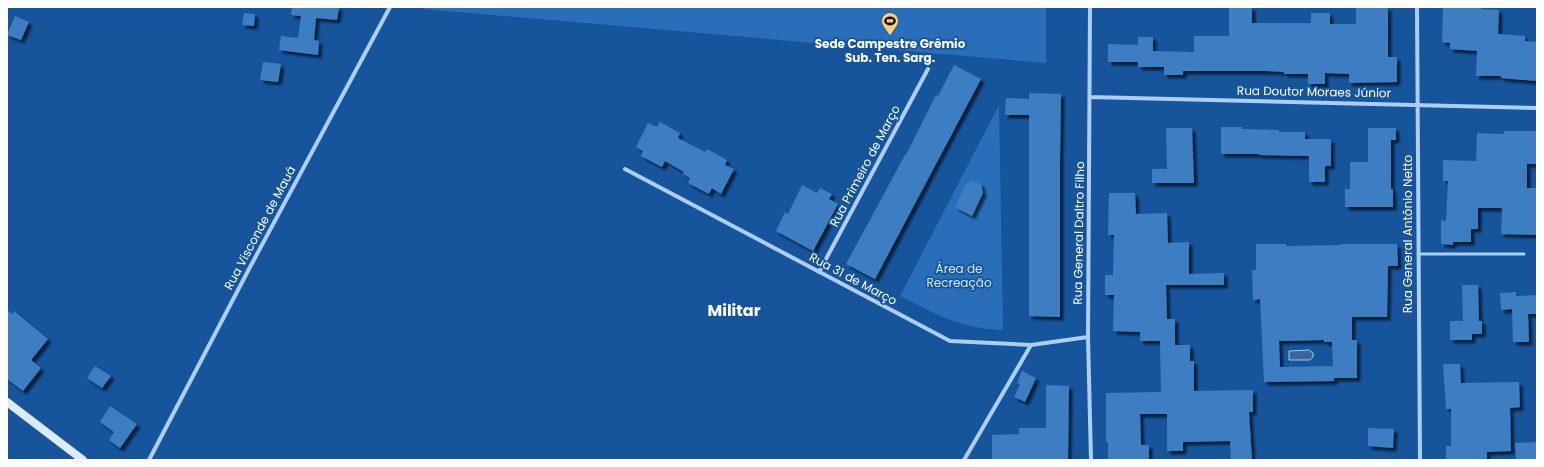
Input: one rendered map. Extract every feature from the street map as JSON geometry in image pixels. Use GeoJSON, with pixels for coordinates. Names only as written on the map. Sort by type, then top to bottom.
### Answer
{"type":"FeatureCollection","features":[{"type":"Feature","properties":{"kind":"street","name":"Rua Visconde de Mauá"},"geometry":{"type":"LineString","coordinates":[[150,460],[249,269],[390,7]]}},
{"type":"Feature","properties":{"kind":"street","name":"Rua General Daltro Filho"},"geometry":{"type":"LineString","coordinates":[[1090,7],[1088,337],[1091,460]]}},
{"type":"Feature","properties":{"kind":"street","name":"Rua General Antônio Netto"},"geometry":{"type":"LineString","coordinates":[[1417,7],[1420,460]]}},
{"type":"Feature","properties":{"kind":"street","name":"Rua Primeiro de Março"},"geometry":{"type":"LineString","coordinates":[[819,272],[928,69]]}},
{"type":"Feature","properties":{"kind":"street","name":"Rua Doutor Moraes Júnior"},"geometry":{"type":"LineString","coordinates":[[1090,97],[1537,108]]}},
{"type":"Feature","properties":{"kind":"street","name":"Rua 31 de Março"},"geometry":{"type":"LineString","coordinates":[[625,169],[950,341],[1031,345],[1088,337]]}},
{"type":"Feature","properties":{"kind":"street"},"geometry":{"type":"LineString","coordinates":[[964,460],[1031,345]]}},
{"type":"Feature","properties":{"kind":"street"},"geometry":{"type":"LineString","coordinates":[[7,402],[83,460]]}},
{"type":"Feature","properties":{"kind":"lane"},"geometry":{"type":"LineString","coordinates":[[1418,254],[1524,254]]}},
{"type":"Feature","properties":{"kind":"green space","name":"Sede Campestre Grêmio Sub. Ten. Sarg."},"geometry":{"type":"Polygon","coordinates":[[[424,7],[1046,7],[1046,63],[423,9],[424,7]]]}},
{"type":"Feature","properties":{"kind":"green space","name":"Área de Recreação"},"geometry":{"type":"Polygon","coordinates":[[[999,105],[1003,330],[961,324],[900,296],[999,105]]]}},
{"type":"Feature","properties":{"kind":"shaded area"},"geometry":{"type":"Polygon","coordinates":[[[1309,350],[1313,353],[1313,357],[1310,360],[1289,360],[1289,351],[1309,350]]]}},
{"type":"Feature","properties":{"kind":"building"},"geometry":{"type":"Polygon","coordinates":[[[292,7],[339,7],[337,20],[316,18],[314,40],[319,41],[318,55],[279,50],[281,36],[298,38],[301,16],[291,15],[292,7]]]}},
{"type":"Feature","properties":{"kind":"building"},"geometry":{"type":"Polygon","coordinates":[[[1229,7],[1252,7],[1252,23],[1311,23],[1311,13],[1330,13],[1330,24],[1356,24],[1356,7],[1388,7],[1388,57],[1397,57],[1397,82],[1349,83],[1349,74],[1325,73],[1325,84],[1308,84],[1308,74],[1284,74],[1284,72],[1267,71],[1183,71],[1183,75],[1164,75],[1164,67],[1138,67],[1138,62],[1108,62],[1108,44],[1138,45],[1138,37],[1153,37],[1153,51],[1194,52],[1194,36],[1229,36],[1229,7]]]}},
{"type":"Feature","properties":{"kind":"building"},"geometry":{"type":"Polygon","coordinates":[[[1443,7],[1482,7],[1481,9],[1499,10],[1498,34],[1525,36],[1525,41],[1537,42],[1537,81],[1501,78],[1501,76],[1476,76],[1477,51],[1450,49],[1450,43],[1442,42],[1443,7]]]}},
{"type":"Feature","properties":{"kind":"building"},"geometry":{"type":"Polygon","coordinates":[[[244,13],[255,14],[254,26],[242,25],[244,13]]]}},
{"type":"Feature","properties":{"kind":"building"},"geometry":{"type":"Polygon","coordinates":[[[15,16],[29,22],[21,40],[7,35],[15,16]]]}},
{"type":"Feature","properties":{"kind":"building"},"geometry":{"type":"Polygon","coordinates":[[[263,62],[281,64],[278,82],[260,80],[263,62]]]}},
{"type":"Feature","properties":{"kind":"building"},"geometry":{"type":"Polygon","coordinates":[[[954,65],[981,79],[875,279],[846,264],[906,155],[936,95],[938,96],[954,65]]]}},
{"type":"Feature","properties":{"kind":"building"},"geometry":{"type":"Polygon","coordinates":[[[1029,93],[1061,94],[1060,317],[1029,316],[1029,115],[1005,115],[1006,98],[1029,99],[1029,93]]]}},
{"type":"Feature","properties":{"kind":"building"},"geometry":{"type":"Polygon","coordinates":[[[660,122],[680,133],[678,138],[705,152],[707,149],[727,160],[725,165],[734,169],[721,194],[712,188],[709,194],[688,183],[690,178],[683,174],[684,172],[665,161],[662,167],[641,156],[643,151],[636,147],[648,123],[657,127],[660,122]]]}},
{"type":"Feature","properties":{"kind":"building"},"geometry":{"type":"Polygon","coordinates":[[[1221,127],[1279,130],[1279,132],[1305,132],[1305,139],[1331,139],[1331,166],[1325,166],[1325,182],[1309,182],[1309,156],[1221,154],[1221,127]]]}},
{"type":"Feature","properties":{"kind":"building"},"geometry":{"type":"Polygon","coordinates":[[[1166,128],[1192,128],[1194,183],[1152,183],[1152,169],[1167,169],[1166,128]]]}},
{"type":"Feature","properties":{"kind":"building"},"geometry":{"type":"Polygon","coordinates":[[[1368,128],[1396,128],[1396,140],[1391,140],[1391,189],[1393,189],[1393,207],[1345,207],[1345,189],[1350,189],[1350,162],[1368,162],[1368,128]]]}},
{"type":"Feature","properties":{"kind":"building"},"geometry":{"type":"Polygon","coordinates":[[[1504,131],[1537,131],[1537,164],[1527,164],[1527,188],[1537,188],[1537,235],[1501,234],[1502,208],[1478,208],[1478,229],[1471,229],[1471,242],[1453,242],[1453,245],[1441,244],[1441,220],[1446,221],[1448,181],[1443,181],[1443,160],[1476,161],[1477,133],[1504,134],[1504,131]]]}},
{"type":"Feature","properties":{"kind":"building"},"geometry":{"type":"Polygon","coordinates":[[[972,180],[981,184],[983,193],[972,216],[955,207],[965,186],[972,180]]]}},
{"type":"Feature","properties":{"kind":"building"},"geometry":{"type":"Polygon","coordinates":[[[802,185],[817,193],[820,188],[832,194],[829,199],[838,204],[813,251],[776,231],[785,212],[788,214],[802,185]]]}},
{"type":"Feature","properties":{"kind":"building"},"geometry":{"type":"Polygon","coordinates":[[[1109,193],[1135,193],[1136,214],[1167,213],[1168,243],[1189,242],[1189,274],[1224,273],[1224,285],[1166,285],[1167,319],[1175,319],[1175,345],[1190,345],[1190,361],[1194,361],[1194,391],[1253,390],[1253,412],[1249,412],[1252,460],[1231,460],[1230,441],[1183,442],[1183,451],[1167,451],[1167,414],[1140,414],[1141,445],[1149,445],[1149,460],[1108,460],[1108,442],[1106,442],[1106,393],[1161,392],[1160,341],[1140,341],[1140,332],[1113,331],[1114,295],[1105,295],[1105,275],[1113,275],[1114,235],[1108,235],[1109,193]]]}},
{"type":"Feature","properties":{"kind":"building"},"geometry":{"type":"Polygon","coordinates":[[[1256,244],[1286,244],[1286,246],[1397,244],[1398,266],[1388,266],[1387,317],[1352,317],[1352,340],[1357,340],[1357,378],[1334,378],[1334,381],[1264,382],[1260,299],[1253,300],[1252,270],[1256,270],[1256,244]],[[1324,340],[1279,341],[1280,367],[1333,366],[1332,342],[1324,342],[1324,340]]]}},
{"type":"Feature","properties":{"kind":"building"},"geometry":{"type":"Polygon","coordinates":[[[1462,285],[1478,285],[1479,321],[1482,321],[1482,334],[1472,334],[1472,340],[1450,340],[1450,321],[1463,321],[1462,285]]]}},
{"type":"Feature","properties":{"kind":"building"},"geometry":{"type":"Polygon","coordinates":[[[1516,292],[1516,296],[1537,295],[1537,314],[1528,314],[1529,342],[1513,342],[1512,309],[1501,310],[1500,293],[1516,292]]]}},
{"type":"Feature","properties":{"kind":"building"},"geometry":{"type":"Polygon","coordinates":[[[7,310],[12,314],[14,311],[48,339],[31,360],[41,368],[23,391],[7,379],[7,310]]]}},
{"type":"Feature","properties":{"kind":"building"},"geometry":{"type":"Polygon","coordinates":[[[1443,364],[1460,364],[1461,383],[1519,382],[1520,407],[1510,408],[1511,451],[1487,452],[1487,460],[1446,460],[1446,446],[1451,446],[1451,409],[1446,409],[1443,364]]]}},
{"type":"Feature","properties":{"kind":"building"},"geometry":{"type":"Polygon","coordinates":[[[95,366],[111,376],[102,388],[87,378],[95,366]]]}},
{"type":"Feature","properties":{"kind":"building"},"geometry":{"type":"Polygon","coordinates":[[[1022,371],[1036,378],[1025,402],[1014,397],[1020,384],[1017,383],[1022,371]]]}},
{"type":"Feature","properties":{"kind":"building"},"geometry":{"type":"Polygon","coordinates":[[[1046,385],[1069,386],[1068,460],[992,460],[992,435],[1019,434],[1019,428],[1046,428],[1046,385]]]}},
{"type":"Feature","properties":{"kind":"building"},"geometry":{"type":"Polygon","coordinates":[[[110,406],[137,424],[120,448],[109,440],[114,432],[100,422],[110,406]]]}},
{"type":"Feature","properties":{"kind":"building"},"geometry":{"type":"Polygon","coordinates":[[[1368,428],[1394,429],[1393,448],[1368,446],[1368,428]]]}},
{"type":"Feature","properties":{"kind":"building"},"geometry":{"type":"Polygon","coordinates":[[[1537,442],[1537,460],[1516,460],[1515,443],[1537,442]]]}},
{"type":"Feature","properties":{"kind":"place","name":"Sede Campestre Grêmio Sub. Ten. Sarg."},"geometry":{"type":"Point","coordinates":[890,36]}},
{"type":"Feature","properties":{"kind":"district","name":"Militar"},"geometry":{"type":"Point","coordinates":[734,310]}}]}
